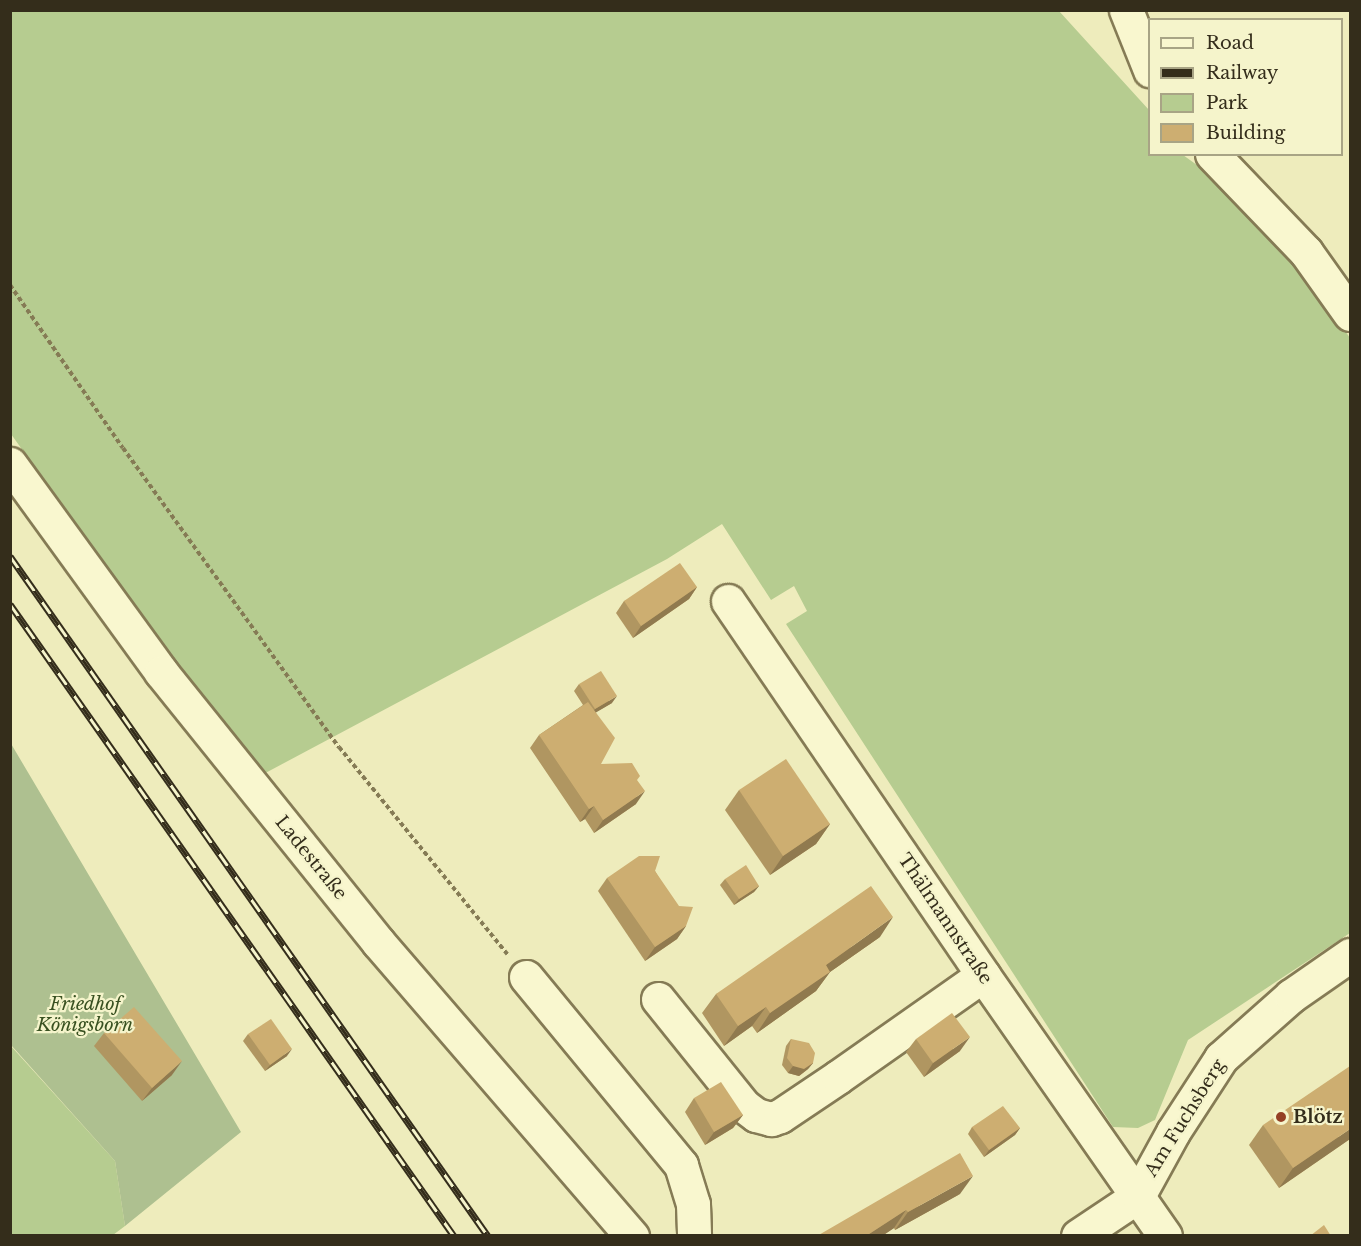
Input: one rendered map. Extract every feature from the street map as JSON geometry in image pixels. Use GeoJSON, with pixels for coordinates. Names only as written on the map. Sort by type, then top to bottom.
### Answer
{"type":"FeatureCollection","features":[{"type":"Feature","properties":{"kind":"street"},"geometry":{"type":"LineString","coordinates":[[1125,10],[1148,68]]}},
{"type":"Feature","properties":{"kind":"street"},"geometry":{"type":"LineString","coordinates":[[1214,156],[1306,252],[1350,314]]}},
{"type":"Feature","properties":{"kind":"street","name":"Ladestraße"},"geometry":{"type":"LineString","coordinates":[[10,464],[176,690],[378,942],[632,1236]]}},
{"type":"Feature","properties":{"kind":"street","name":"Thälmannstraße"},"geometry":{"type":"LineString","coordinates":[[728,601],[983,975],[1165,1236]]}},
{"type":"Feature","properties":{"kind":"street","name":"Am Fuchsberg"},"geometry":{"type":"LineString","coordinates":[[1138,1196],[1173,1132],[1221,1058],[1291,996],[1350,955]]}},
{"type":"Feature","properties":{"kind":"street"},"geometry":{"type":"LineString","coordinates":[[658,999],[744,1106],[756,1115],[771,1119],[780,1116],[819,1090],[983,975]]}},
{"type":"Feature","properties":{"kind":"street"},"geometry":{"type":"LineString","coordinates":[[526,977],[681,1165],[693,1204],[694,1236]]}},
{"type":"Feature","properties":{"kind":"street"},"geometry":{"type":"LineString","coordinates":[[1078,1236],[1138,1196]]}},
{"type":"Feature","properties":{"kind":"path"},"geometry":{"type":"LineString","coordinates":[[10,285],[123,448],[339,747],[526,977]]}},
{"type":"Feature","properties":{"kind":"green space"},"geometry":{"type":"Polygon","coordinates":[[[10,11],[1059,11],[1148,109],[1148,156],[1184,156],[1208,173],[1306,274],[1350,338],[1350,933],[1188,1040],[1155,1120],[1138,1128],[1113,1127],[786,624],[807,611],[794,586],[771,600],[722,524],[667,559],[256,778],[11,434],[10,11]]]}},
{"type":"Feature","properties":{"kind":"green space","name":"Friedhof Königsborn"},"geometry":{"type":"Polygon","coordinates":[[[10,742],[241,1132],[125,1226],[115,1161],[11,1045],[10,742]]]}},
{"type":"Feature","properties":{"kind":"green space"},"geometry":{"type":"Polygon","coordinates":[[[10,1045],[115,1161],[125,1226],[113,1235],[11,1235],[10,1045]]]}},
{"type":"Feature","properties":{"kind":"building"},"geometry":{"type":"Polygon","coordinates":[[[680,563],[697,587],[641,626],[624,601],[680,563]]]}},
{"type":"Feature","properties":{"kind":"building"},"geometry":{"type":"Polygon","coordinates":[[[601,671],[617,696],[595,709],[579,684],[601,671]]]}},
{"type":"Feature","properties":{"kind":"building"},"geometry":{"type":"Polygon","coordinates":[[[588,702],[615,738],[601,764],[632,763],[640,776],[637,780],[645,791],[603,820],[594,806],[589,809],[539,735],[588,702]]]}},
{"type":"Feature","properties":{"kind":"building"},"geometry":{"type":"Polygon","coordinates":[[[786,759],[830,824],[783,856],[739,790],[786,759]]]}},
{"type":"Feature","properties":{"kind":"building"},"geometry":{"type":"Polygon","coordinates":[[[639,856],[660,856],[655,871],[679,906],[693,907],[686,926],[655,947],[607,878],[639,856]]]}},
{"type":"Feature","properties":{"kind":"building"},"geometry":{"type":"Polygon","coordinates":[[[746,865],[759,886],[739,899],[725,879],[746,865]]]}},
{"type":"Feature","properties":{"kind":"building"},"geometry":{"type":"Polygon","coordinates":[[[871,886],[893,917],[826,965],[830,972],[770,1013],[766,1007],[738,1026],[716,994],[871,886]]]}},
{"type":"Feature","properties":{"kind":"building"},"geometry":{"type":"Polygon","coordinates":[[[134,1007],[182,1061],[152,1088],[104,1033],[134,1007]]]}},
{"type":"Feature","properties":{"kind":"building"},"geometry":{"type":"Polygon","coordinates":[[[952,1013],[970,1037],[933,1063],[916,1039],[952,1013]]]}},
{"type":"Feature","properties":{"kind":"building"},"geometry":{"type":"Polygon","coordinates":[[[271,1019],[292,1049],[270,1065],[248,1034],[271,1019]]]}},
{"type":"Feature","properties":{"kind":"building"},"geometry":{"type":"Polygon","coordinates":[[[791,1039],[809,1043],[815,1053],[813,1063],[804,1069],[793,1066],[787,1058],[791,1039]]]}},
{"type":"Feature","properties":{"kind":"building"},"geometry":{"type":"Polygon","coordinates":[[[1350,1066],[1350,1129],[1293,1168],[1263,1125],[1350,1066]]]}},
{"type":"Feature","properties":{"kind":"building"},"geometry":{"type":"Polygon","coordinates":[[[721,1082],[743,1115],[714,1132],[694,1098],[721,1082]]]}},
{"type":"Feature","properties":{"kind":"building"},"geometry":{"type":"Polygon","coordinates":[[[1003,1106],[1020,1128],[989,1150],[972,1127],[1003,1106]]]}},
{"type":"Feature","properties":{"kind":"building"},"geometry":{"type":"Polygon","coordinates":[[[960,1153],[973,1176],[908,1212],[906,1210],[866,1236],[817,1236],[960,1153]]]}},
{"type":"Feature","properties":{"kind":"building"},"geometry":{"type":"Polygon","coordinates":[[[1324,1225],[1331,1236],[1310,1236],[1324,1225]]]}},
{"type":"Feature","properties":{"kind":"railway"},"geometry":{"type":"LineString","coordinates":[[10,556],[488,1236]]}},
{"type":"Feature","properties":{"kind":"railway"},"geometry":{"type":"LineString","coordinates":[[10,604],[454,1236]]}},
{"type":"Feature","properties":{"kind":"place","name":"Blötz"},"geometry":{"type":"Point","coordinates":[1281,1117]}}]}
